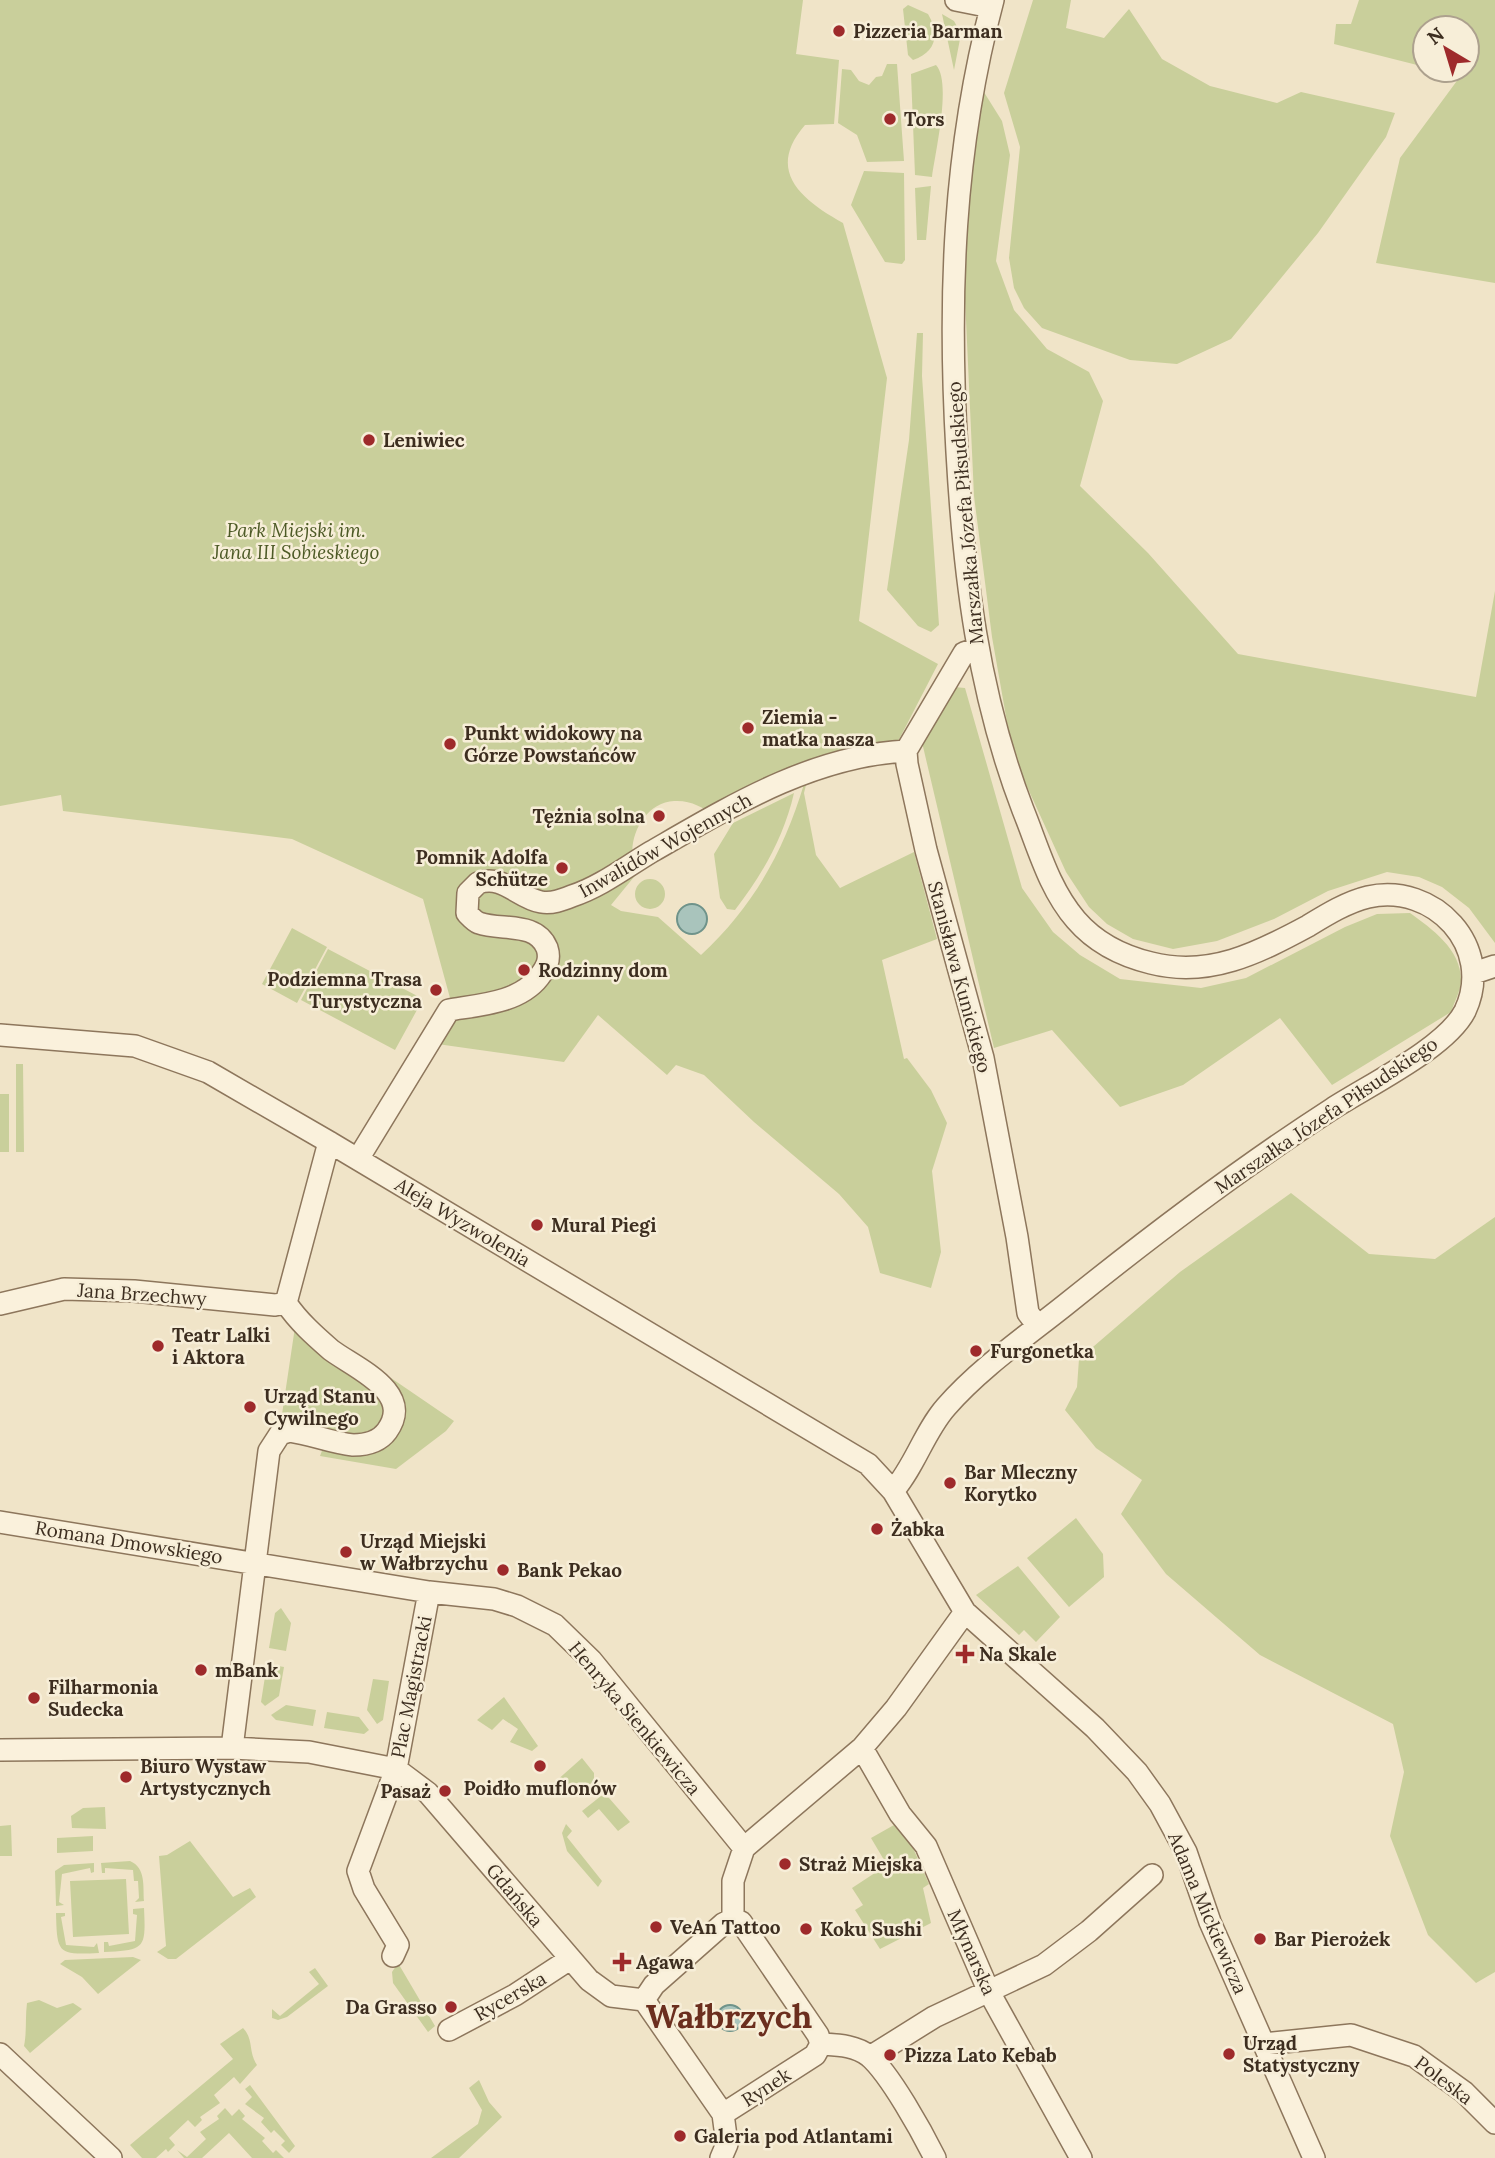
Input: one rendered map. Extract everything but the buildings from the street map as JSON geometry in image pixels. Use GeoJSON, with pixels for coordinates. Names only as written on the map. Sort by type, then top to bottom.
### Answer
{"type":"FeatureCollection","features":[{"type":"Feature","properties":{"kind":"street"},"geometry":{"type":"LineString","coordinates":[[956,0],[992,3]]}},
{"type":"Feature","properties":{"kind":"street","name":"Marszałka Józefa Piłsudskiego"},"geometry":{"type":"LineString","coordinates":[[893,1491],[949,1403],[1038,1326],[1209,1193],[1294,1134],[1434,1045],[1463,1014],[1473,991],[1474,973],[1469,946],[1453,921],[1434,905],[1390,896],[1368,897],[1333,911],[1234,962],[1198,968],[1169,968],[1130,958],[1091,936],[1072,916],[1051,881],[1005,762],[976,649],[960,500],[951,319],[961,179],[973,92],[992,3]]}},
{"type":"Feature","properties":{"kind":"street"},"geometry":{"type":"LineString","coordinates":[[906,751],[964,653],[976,649]]}},
{"type":"Feature","properties":{"kind":"street","name":"Inwalidów Wojennych"},"geometry":{"type":"LineString","coordinates":[[358,1160],[449,1010],[486,1004],[519,994],[537,981],[548,965],[548,951],[542,940],[532,932],[482,924],[467,913],[468,893],[478,883],[497,881],[539,902],[565,899],[587,890],[743,801],[819,766],[906,751]]}},
{"type":"Feature","properties":{"kind":"street","name":"Stanisława Kunickiego"},"geometry":{"type":"LineString","coordinates":[[906,751],[926,850],[983,1058],[1017,1237],[1028,1313],[1038,1326]]}},
{"type":"Feature","properties":{"kind":"street"},"geometry":{"type":"LineString","coordinates":[[1474,973],[1495,966]]}},
{"type":"Feature","properties":{"kind":"street","name":"Aleja Wyzwolenia"},"geometry":{"type":"LineString","coordinates":[[0,1035],[135,1046],[208,1073],[810,1427],[868,1464],[893,1491],[965,1612]]}},
{"type":"Feature","properties":{"kind":"street"},"geometry":{"type":"LineString","coordinates":[[232,1748],[269,1451],[273,1441],[290,1431],[352,1445],[369,1444],[383,1436],[393,1417],[390,1394],[378,1382],[332,1350],[286,1303],[329,1142]]}},
{"type":"Feature","properties":{"kind":"street","name":"Jana Brzechwy"},"geometry":{"type":"LineString","coordinates":[[0,1304],[64,1289],[134,1291],[275,1305],[286,1303]]}},
{"type":"Feature","properties":{"kind":"street","name":"Romana Dmowskiego"},"geometry":{"type":"LineString","coordinates":[[0,1522],[257,1562]]}},
{"type":"Feature","properties":{"kind":"street","name":"Plac Magistracki"},"geometry":{"type":"LineString","coordinates":[[0,1750],[232,1748],[309,1752],[396,1769],[429,1592],[257,1562]]}},
{"type":"Feature","properties":{"kind":"street","name":"Henryka Sienkiewicza"},"geometry":{"type":"LineString","coordinates":[[429,1592],[494,1599],[517,1606],[555,1625],[591,1660],[744,1848]]}},
{"type":"Feature","properties":{"kind":"street"},"geometry":{"type":"LineString","coordinates":[[733,1919],[733,1881],[744,1848],[862,1748],[896,1708],[965,1612]]}},
{"type":"Feature","properties":{"kind":"street","name":"Adama Mickiewicza"},"geometry":{"type":"LineString","coordinates":[[965,1612],[1095,1728],[1137,1772],[1160,1804],[1186,1852],[1210,1923],[1314,2158]]}},
{"type":"Feature","properties":{"kind":"street","name":"Młynarska"},"geometry":{"type":"LineString","coordinates":[[862,1748],[900,1814],[926,1846],[989,1992],[1081,2158]]}},
{"type":"Feature","properties":{"kind":"street"},"geometry":{"type":"LineString","coordinates":[[393,1956],[398,1945],[364,1889],[358,1871],[396,1769]]}},
{"type":"Feature","properties":{"kind":"street","name":"Gdańska"},"geometry":{"type":"LineString","coordinates":[[396,1769],[428,1793],[599,1990],[611,1996],[644,2000]]}},
{"type":"Feature","properties":{"kind":"street"},"geometry":{"type":"LineString","coordinates":[[870,2057],[907,2033],[1044,1965],[1066,1950],[1152,1875]]}},
{"type":"Feature","properties":{"kind":"street"},"geometry":{"type":"LineString","coordinates":[[644,2000],[654,1985],[723,1924],[733,1919],[741,1922],[818,2035],[821,2044],[850,2047],[870,2057],[914,2118],[935,2158]]}},
{"type":"Feature","properties":{"kind":"street","name":"Rycerska"},"geometry":{"type":"LineString","coordinates":[[449,2030],[516,1995],[570,1959]]}},
{"type":"Feature","properties":{"kind":"street","name":"Rynek"},"geometry":{"type":"LineString","coordinates":[[644,2000],[723,2114],[815,2055],[821,2044]]}},
{"type":"Feature","properties":{"kind":"street","name":"Poleska"},"geometry":{"type":"LineString","coordinates":[[1264,2044],[1351,2035],[1414,2056],[1464,2092],[1495,2123]]}},
{"type":"Feature","properties":{"kind":"street"},"geometry":{"type":"LineString","coordinates":[[0,2054],[111,2158]]}},
{"type":"Feature","properties":{"kind":"street"},"geometry":{"type":"LineString","coordinates":[[721,2158],[727,2144],[723,2114]]}},
{"type":"Feature","properties":{"kind":"green space","name":"Park Miejski im. Jana III Sobieskiego"},"geometry":{"type":"Polygon","coordinates":[[[0,0],[803,0],[796,54],[839,60],[834,124],[805,125],[793,141],[788,156],[789,170],[802,194],[843,223],[887,378],[859,621],[938,664],[890,757],[808,777],[804,793],[816,855],[840,888],[914,852],[937,939],[882,960],[904,1059],[907,1058],[931,1090],[947,1123],[932,1171],[941,1252],[931,1288],[880,1273],[868,1227],[839,1194],[754,1122],[704,1075],[676,1065],[667,1075],[598,1015],[564,1062],[423,1042],[450,998],[423,899],[292,839],[63,811],[61,795],[0,806],[0,0]],[[804,784],[715,816],[691,803],[663,803],[644,817],[638,828],[632,850],[638,872],[611,905],[621,911],[658,917],[701,955],[720,937],[751,897],[776,855],[804,784]]]}},
{"type":"Feature","properties":{"kind":"green space"},"geometry":{"type":"Polygon","coordinates":[[[1033,0],[1071,0],[1066,28],[1104,38],[1129,9],[1162,59],[1210,86],[1277,103],[1301,92],[1395,113],[1386,137],[1318,233],[1231,339],[1177,364],[1130,360],[1042,328],[1024,308],[1014,288],[1009,258],[1020,147],[1004,93],[1033,0]]]}},
{"type":"Feature","properties":{"kind":"green space"},"geometry":{"type":"Polygon","coordinates":[[[1359,0],[1495,0],[1495,283],[1376,263],[1400,158],[1455,84],[1481,84],[1481,14],[1411,14],[1411,63],[1334,44],[1336,24],[1351,24],[1359,0]]]}},
{"type":"Feature","properties":{"kind":"green space"},"geometry":{"type":"Polygon","coordinates":[[[908,5],[928,14],[935,36],[927,52],[913,60],[908,55],[903,9],[908,5]]]}},
{"type":"Feature","properties":{"kind":"green space"},"geometry":{"type":"Polygon","coordinates":[[[942,14],[954,21],[961,34],[954,70],[942,14]]]}},
{"type":"Feature","properties":{"kind":"green space"},"geometry":{"type":"Polygon","coordinates":[[[887,64],[897,64],[904,161],[867,162],[857,135],[838,123],[842,69],[851,70],[859,81],[869,85],[876,77],[882,76],[887,64]]]}},
{"type":"Feature","properties":{"kind":"green space"},"geometry":{"type":"Polygon","coordinates":[[[936,65],[941,74],[943,102],[932,177],[915,175],[911,74],[936,65]]]}},
{"type":"Feature","properties":{"kind":"green space"},"geometry":{"type":"Polygon","coordinates":[[[982,89],[1002,121],[1010,155],[996,261],[1014,310],[1047,349],[1089,372],[1103,401],[1080,486],[1148,553],[1238,654],[1476,697],[1495,591],[1495,943],[1469,908],[1442,887],[1419,877],[1387,872],[1328,891],[1274,919],[1217,941],[1173,949],[1133,939],[1107,924],[1089,907],[1066,872],[1013,756],[992,637],[974,496],[963,254],[982,89]]]}},
{"type":"Feature","properties":{"kind":"green space"},"geometry":{"type":"Polygon","coordinates":[[[864,171],[904,173],[905,260],[902,264],[885,262],[851,205],[864,171]]]}},
{"type":"Feature","properties":{"kind":"green space"},"geometry":{"type":"Polygon","coordinates":[[[931,186],[926,240],[917,240],[915,188],[931,186]]]}},
{"type":"Feature","properties":{"kind":"green space"},"geometry":{"type":"Polygon","coordinates":[[[917,333],[923,333],[922,376],[939,625],[931,632],[918,626],[887,590],[909,440],[917,333]]]}},
{"type":"Feature","properties":{"kind":"green space"},"geometry":{"type":"Polygon","coordinates":[[[954,687],[965,688],[1022,888],[1053,932],[1080,955],[1120,979],[1201,988],[1246,978],[1345,927],[1377,914],[1410,913],[1444,941],[1456,959],[1461,984],[1451,1012],[1332,1085],[1280,1018],[1183,1085],[1120,1107],[1052,1030],[994,1048],[921,738],[954,687]]]}},
{"type":"Feature","properties":{"kind":"green space"},"geometry":{"type":"Polygon","coordinates":[[[794,793],[778,840],[763,869],[735,910],[727,909],[720,898],[714,854],[733,823],[794,793]]]}},
{"type":"Feature","properties":{"kind":"green space"},"geometry":{"type":"Polygon","coordinates":[[[650,879],[661,883],[665,894],[661,905],[650,909],[639,905],[635,894],[639,883],[650,879]]]}},
{"type":"Feature","properties":{"kind":"green space"},"geometry":{"type":"Polygon","coordinates":[[[292,928],[327,947],[297,1003],[262,984],[292,928]]]}},
{"type":"Feature","properties":{"kind":"green space"},"geometry":{"type":"Polygon","coordinates":[[[328,949],[423,999],[395,1050],[301,1000],[328,949]]]}},
{"type":"Feature","properties":{"kind":"green space"},"geometry":{"type":"Polygon","coordinates":[[[16,1064],[23,1064],[24,1152],[16,1152],[16,1064]]]}},
{"type":"Feature","properties":{"kind":"green space"},"geometry":{"type":"Polygon","coordinates":[[[0,1094],[9,1094],[9,1152],[0,1152],[0,1094]]]}},
{"type":"Feature","properties":{"kind":"green space"},"geometry":{"type":"Polygon","coordinates":[[[1291,1193],[1369,1254],[1435,1259],[1495,1217],[1495,1972],[1476,1983],[1428,1935],[1390,1836],[1404,1772],[1393,1724],[1260,1655],[1166,1574],[1121,1514],[1142,1480],[1096,1448],[1065,1410],[1077,1387],[1079,1359],[1180,1272],[1291,1193]]]}},
{"type":"Feature","properties":{"kind":"green space"},"geometry":{"type":"Polygon","coordinates":[[[295,1327],[379,1399],[384,1411],[377,1429],[355,1435],[281,1421],[295,1327]]]}},
{"type":"Feature","properties":{"kind":"green space"},"geometry":{"type":"Polygon","coordinates":[[[391,1378],[454,1421],[446,1431],[396,1469],[320,1456],[323,1448],[369,1454],[386,1447],[392,1441],[404,1418],[402,1405],[391,1378]]]}},
{"type":"Feature","properties":{"kind":"green space"},"geometry":{"type":"Polygon","coordinates":[[[1076,1518],[1103,1554],[1104,1577],[1069,1607],[1027,1558],[1076,1518]]]}},
{"type":"Feature","properties":{"kind":"green space"},"geometry":{"type":"Polygon","coordinates":[[[1018,1566],[1060,1617],[1036,1642],[1024,1630],[1019,1635],[976,1595],[1018,1566]]]}},
{"type":"Feature","properties":{"kind":"green space"},"geometry":{"type":"Polygon","coordinates":[[[281,1608],[291,1623],[286,1651],[269,1648],[275,1613],[281,1608]]]}},
{"type":"Feature","properties":{"kind":"green space"},"geometry":{"type":"Polygon","coordinates":[[[267,1664],[284,1667],[279,1696],[265,1706],[261,1702],[267,1664]]]}},
{"type":"Feature","properties":{"kind":"green space"},"geometry":{"type":"Polygon","coordinates":[[[373,1679],[389,1681],[383,1720],[377,1724],[367,1710],[373,1679]]]}},
{"type":"Feature","properties":{"kind":"green space"},"geometry":{"type":"Polygon","coordinates":[[[504,1697],[538,1746],[532,1751],[510,1742],[518,1729],[503,1719],[492,1730],[477,1720],[504,1697]]]}},
{"type":"Feature","properties":{"kind":"green space"},"geometry":{"type":"Polygon","coordinates":[[[286,1705],[316,1710],[313,1726],[276,1720],[271,1715],[286,1705]]]}},
{"type":"Feature","properties":{"kind":"green space"},"geometry":{"type":"Polygon","coordinates":[[[327,1712],[359,1717],[369,1730],[364,1734],[324,1728],[327,1712]]]}},
{"type":"Feature","properties":{"kind":"green space"},"geometry":{"type":"Polygon","coordinates":[[[582,1758],[594,1773],[594,1781],[574,1796],[567,1796],[555,1782],[582,1758]]]}},
{"type":"Feature","properties":{"kind":"green space"},"geometry":{"type":"Polygon","coordinates":[[[601,1796],[609,1798],[630,1822],[618,1831],[599,1809],[588,1818],[582,1811],[601,1796]]]}},
{"type":"Feature","properties":{"kind":"green space"},"geometry":{"type":"Polygon","coordinates":[[[105,1807],[106,1829],[72,1828],[71,1816],[83,1808],[105,1807]]]}},
{"type":"Feature","properties":{"kind":"green space"},"geometry":{"type":"Polygon","coordinates":[[[566,1824],[572,1831],[567,1837],[602,1881],[598,1887],[567,1851],[562,1833],[566,1824]]]}},
{"type":"Feature","properties":{"kind":"green space"},"geometry":{"type":"Polygon","coordinates":[[[11,1825],[12,1856],[0,1856],[0,1826],[11,1825]]]}},
{"type":"Feature","properties":{"kind":"green space"},"geometry":{"type":"Polygon","coordinates":[[[894,1825],[913,1848],[929,1884],[923,1888],[931,1923],[880,1949],[855,1910],[863,1905],[852,1888],[887,1865],[871,1838],[894,1825]]]}},
{"type":"Feature","properties":{"kind":"green space"},"geometry":{"type":"Polygon","coordinates":[[[93,1836],[93,1851],[57,1853],[57,1838],[93,1836]]]}},
{"type":"Feature","properties":{"kind":"green space"},"geometry":{"type":"Polygon","coordinates":[[[190,1841],[233,1897],[250,1888],[256,1897],[176,1959],[168,1959],[157,1952],[166,1946],[159,1856],[167,1855],[190,1841]]]}},
{"type":"Feature","properties":{"kind":"green space"},"geometry":{"type":"Polygon","coordinates":[[[130,1861],[141,1873],[144,1901],[135,1902],[139,1898],[138,1881],[134,1881],[133,1870],[105,1868],[105,1873],[102,1873],[101,1863],[130,1861]]]}},
{"type":"Feature","properties":{"kind":"green space"},"geometry":{"type":"Polygon","coordinates":[[[94,1863],[94,1872],[91,1873],[90,1868],[62,1874],[59,1902],[64,1905],[56,1906],[55,1871],[64,1865],[94,1863]]]}},
{"type":"Feature","properties":{"kind":"green space"},"geometry":{"type":"Polygon","coordinates":[[[126,1879],[129,1934],[73,1937],[70,1881],[126,1879]]]}},
{"type":"Feature","properties":{"kind":"green space"},"geometry":{"type":"Polygon","coordinates":[[[144,1908],[144,1932],[140,1945],[128,1950],[104,1952],[104,1942],[108,1942],[109,1946],[135,1941],[137,1915],[133,1914],[133,1909],[144,1908]]]}},
{"type":"Feature","properties":{"kind":"green space"},"geometry":{"type":"Polygon","coordinates":[[[56,1913],[65,1913],[65,1916],[61,1917],[66,1945],[94,1947],[97,1943],[99,1953],[75,1953],[62,1949],[57,1937],[56,1913]]]}},
{"type":"Feature","properties":{"kind":"green space"},"geometry":{"type":"Polygon","coordinates":[[[133,1957],[141,1960],[98,1994],[82,1977],[60,1964],[65,1960],[133,1957]]]}},
{"type":"Feature","properties":{"kind":"green space"},"geometry":{"type":"Polygon","coordinates":[[[398,1963],[435,2026],[428,2032],[393,1983],[392,1972],[398,1963]]]}},
{"type":"Feature","properties":{"kind":"green space"},"geometry":{"type":"Polygon","coordinates":[[[315,1968],[328,1986],[287,2017],[278,2020],[272,2018],[272,2009],[280,2016],[319,1984],[309,1972],[315,1968]]]}},
{"type":"Feature","properties":{"kind":"green space"},"geometry":{"type":"Polygon","coordinates":[[[39,2000],[57,2008],[73,2003],[82,2009],[30,2053],[24,2046],[27,2003],[39,2000]]]}},
{"type":"Feature","properties":{"kind":"green space"},"geometry":{"type":"Polygon","coordinates":[[[243,2028],[249,2037],[257,2065],[240,2084],[234,2077],[214,2095],[220,2103],[200,2117],[202,2120],[195,2127],[188,2120],[169,2138],[175,2145],[168,2152],[166,2149],[156,2158],[142,2158],[130,2145],[233,2059],[220,2044],[243,2028]]]}},
{"type":"Feature","properties":{"kind":"green space"},"geometry":{"type":"Polygon","coordinates":[[[479,2080],[489,2102],[502,2117],[459,2158],[431,2158],[478,2124],[482,2110],[469,2088],[479,2080]]]}},
{"type":"Feature","properties":{"kind":"green space"},"geometry":{"type":"Polygon","coordinates":[[[250,2085],[295,2146],[289,2153],[281,2145],[285,2141],[274,2130],[271,2133],[261,2122],[264,2118],[245,2104],[252,2097],[245,2089],[250,2085]]]}},
{"type":"Feature","properties":{"kind":"green space"},"geometry":{"type":"Polygon","coordinates":[[[225,2108],[232,2116],[239,2109],[245,2116],[242,2119],[265,2138],[262,2141],[273,2153],[276,2150],[284,2158],[252,2158],[229,2133],[202,2158],[184,2158],[177,2150],[187,2157],[206,2139],[200,2132],[219,2119],[217,2116],[225,2108]]]}},
{"type":"Feature","properties":{"kind":"water"},"geometry":{"type":"Polygon","coordinates":[[[692,904],[703,908],[707,919],[703,930],[692,934],[681,930],[677,919],[681,908],[692,904]]]}},
{"type":"Feature","properties":{"kind":"water"},"geometry":{"type":"Polygon","coordinates":[[[730,2005],[739,2009],[743,2018],[739,2027],[730,2031],[721,2027],[717,2018],[721,2009],[730,2005]]]}},
{"type":"Feature","properties":{"kind":"place","name":"Pizzeria Barman"},"geometry":{"type":"Point","coordinates":[839,31]}},
{"type":"Feature","properties":{"kind":"place","name":"Tors"},"geometry":{"type":"Point","coordinates":[890,119]}},
{"type":"Feature","properties":{"kind":"place","name":"Leniwiec"},"geometry":{"type":"Point","coordinates":[369,440]}},
{"type":"Feature","properties":{"kind":"place","name":"Ziemia - matka nasza"},"geometry":{"type":"Point","coordinates":[748,728]}},
{"type":"Feature","properties":{"kind":"place","name":"Punkt widokowy na Górze Powstańców"},"geometry":{"type":"Point","coordinates":[450,744]}},
{"type":"Feature","properties":{"kind":"place","name":"Tężnia solna"},"geometry":{"type":"Point","coordinates":[659,816]}},
{"type":"Feature","properties":{"kind":"place","name":"Pomnik Adolfa Schütze"},"geometry":{"type":"Point","coordinates":[562,868]}},
{"type":"Feature","properties":{"kind":"place","name":"Rodzinny dom"},"geometry":{"type":"Point","coordinates":[524,970]}},
{"type":"Feature","properties":{"kind":"place","name":"Podziemna Trasa Turystyczna"},"geometry":{"type":"Point","coordinates":[436,990]}},
{"type":"Feature","properties":{"kind":"place","name":"Mural Piegi"},"geometry":{"type":"Point","coordinates":[537,1225]}},
{"type":"Feature","properties":{"kind":"place","name":"Teatr Lalki i Aktora"},"geometry":{"type":"Point","coordinates":[158,1346]}},
{"type":"Feature","properties":{"kind":"place","name":"Furgonetka"},"geometry":{"type":"Point","coordinates":[976,1351]}},
{"type":"Feature","properties":{"kind":"place","name":"Urząd Stanu Cywilnego"},"geometry":{"type":"Point","coordinates":[250,1407]}},
{"type":"Feature","properties":{"kind":"place","name":"Bar Mleczny Korytko"},"geometry":{"type":"Point","coordinates":[950,1483]}},
{"type":"Feature","properties":{"kind":"place","name":"Żabka"},"geometry":{"type":"Point","coordinates":[877,1529]}},
{"type":"Feature","properties":{"kind":"place","name":"Urząd Miejski w Wałbrzychu"},"geometry":{"type":"Point","coordinates":[346,1552]}},
{"type":"Feature","properties":{"kind":"place","name":"Bank Pekao"},"geometry":{"type":"Point","coordinates":[503,1570]}},
{"type":"Feature","properties":{"kind":"place","name":"Na Skale"},"geometry":{"type":"Point","coordinates":[965,1654]}},
{"type":"Feature","properties":{"kind":"place","name":"mBank"},"geometry":{"type":"Point","coordinates":[201,1670]}},
{"type":"Feature","properties":{"kind":"place","name":"Filharmonia Sudecka"},"geometry":{"type":"Point","coordinates":[34,1698]}},
{"type":"Feature","properties":{"kind":"place","name":"Poidło muflonów"},"geometry":{"type":"Point","coordinates":[540,1766]}},
{"type":"Feature","properties":{"kind":"place","name":"Biuro Wystaw Artystycznych"},"geometry":{"type":"Point","coordinates":[126,1777]}},
{"type":"Feature","properties":{"kind":"place","name":"Pasaż"},"geometry":{"type":"Point","coordinates":[445,1791]}},
{"type":"Feature","properties":{"kind":"place","name":"Straż Miejska"},"geometry":{"type":"Point","coordinates":[785,1864]}},
{"type":"Feature","properties":{"kind":"place","name":"VeAn Tattoo"},"geometry":{"type":"Point","coordinates":[656,1927]}},
{"type":"Feature","properties":{"kind":"place","name":"Koku Sushi"},"geometry":{"type":"Point","coordinates":[806,1929]}},
{"type":"Feature","properties":{"kind":"place","name":"Bar Pierożek"},"geometry":{"type":"Point","coordinates":[1260,1939]}},
{"type":"Feature","properties":{"kind":"place","name":"Agawa"},"geometry":{"type":"Point","coordinates":[622,1962]}},
{"type":"Feature","properties":{"kind":"place","name":"Da Grasso"},"geometry":{"type":"Point","coordinates":[451,2007]}},
{"type":"Feature","properties":{"kind":"place","name":"Urząd Statystyczny"},"geometry":{"type":"Point","coordinates":[1229,2054]}},
{"type":"Feature","properties":{"kind":"place","name":"Pizza Lato Kebab"},"geometry":{"type":"Point","coordinates":[890,2055]}},
{"type":"Feature","properties":{"kind":"place","name":"Galeria pod Atlantami"},"geometry":{"type":"Point","coordinates":[680,2136]}},
{"type":"Feature","properties":{"kind":"district","name":"Wałbrzych"},"geometry":{"type":"Point","coordinates":[729,2016]}}]}
